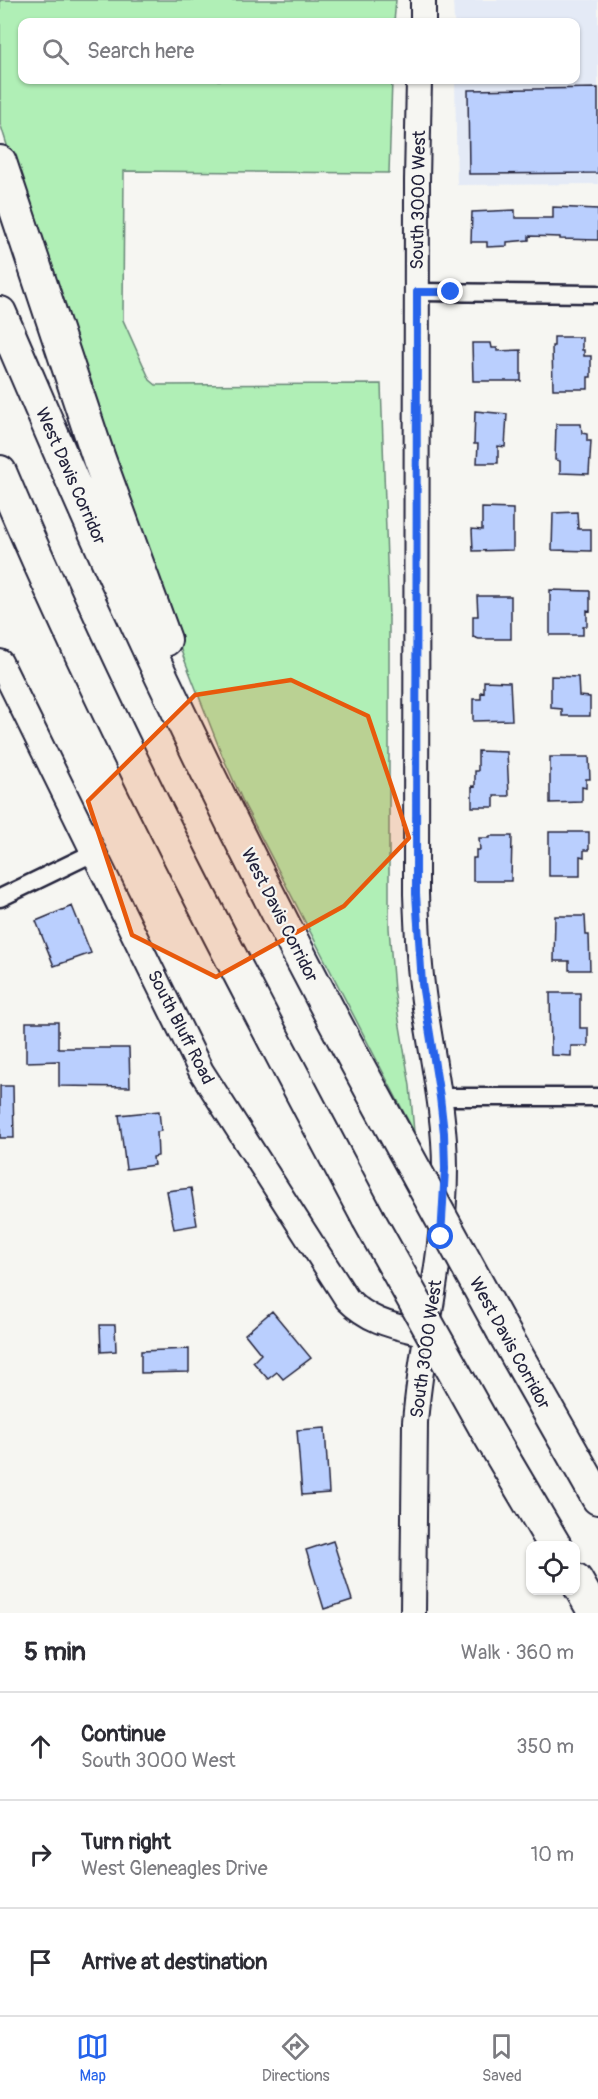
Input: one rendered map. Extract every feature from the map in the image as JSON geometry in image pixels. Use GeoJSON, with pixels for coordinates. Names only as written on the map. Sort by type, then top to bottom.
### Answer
{"type":"FeatureCollection","features":[{"type":"Feature","properties":{"kind":"highway"},"geometry":{"type":"LineString","coordinates":[[0,162],[99,459],[182,684],[208,772]]}},
{"type":"Feature","properties":{"kind":"highway","name":"West Davis Corridor"},"geometry":{"type":"LineString","coordinates":[[0,313],[118,583],[208,772],[322,999],[503,1331],[598,1498]]}},
{"type":"Feature","properties":{"kind":"highway"},"geometry":{"type":"LineString","coordinates":[[0,472],[78,646],[168,836],[368,1218],[486,1429],[553,1541]]}},
{"type":"Feature","properties":{"kind":"highway"},"geometry":{"type":"LineString","coordinates":[[0,510],[100,718],[145,786]]}},
{"type":"Feature","properties":{"kind":"highway"},"geometry":{"type":"LineString","coordinates":[[580,1587],[595,1613]]}},
{"type":"Feature","properties":{"kind":"main road"},"geometry":{"type":"LineString","coordinates":[[423,0],[423,18]]}},
{"type":"Feature","properties":{"kind":"main road","name":"South 3000 West"},"geometry":{"type":"LineString","coordinates":[[414,1613],[417,1393],[437,1270],[444,1203],[444,1133],[422,984],[416,905],[417,292],[420,84]]}},
{"type":"Feature","properties":{"kind":"main road","name":"South Bluff Road"},"geometry":{"type":"LineString","coordinates":[[0,662],[201,1071],[339,1289],[367,1316],[390,1325],[426,1334]]}},
{"type":"Feature","properties":{"kind":"street"},"geometry":{"type":"LineString","coordinates":[[417,292],[598,294]]}},
{"type":"Feature","properties":{"kind":"street"},"geometry":{"type":"LineString","coordinates":[[0,898],[95,852]]}},
{"type":"Feature","properties":{"kind":"street"},"geometry":{"type":"LineString","coordinates":[[440,1097],[598,1097]]}},
{"type":"Feature","properties":{"kind":"highlighted area"},"geometry":{"type":"Polygon","coordinates":[[[291,680],[368,716],[409,838],[344,906],[216,977],[132,935],[88,801],[195,695],[291,680]]]}},
{"type":"Feature","properties":{"kind":"shaded area"},"geometry":{"type":"Polygon","coordinates":[[[453,0],[598,0],[598,184],[457,185],[455,84],[580,84],[580,18],[454,18],[453,0]]]}},
{"type":"Feature","properties":{"kind":"green space"},"geometry":{"type":"Polygon","coordinates":[[[0,0],[396,0],[394,18],[18,18],[18,84],[392,84],[389,173],[124,171],[123,320],[150,380],[156,385],[381,384],[389,619],[389,928],[394,990],[410,1086],[414,1132],[244,804],[222,755],[183,656],[0,123],[0,0]]]}},
{"type":"Feature","properties":{"kind":"building"},"geometry":{"type":"Polygon","coordinates":[[[598,88],[598,173],[469,174],[468,90],[598,88]]]}},
{"type":"Feature","properties":{"kind":"building"},"geometry":{"type":"Polygon","coordinates":[[[553,207],[598,209],[598,240],[529,236],[529,240],[507,242],[507,246],[487,247],[487,242],[471,242],[472,212],[515,210],[515,218],[553,218],[553,207]]]}},
{"type":"Feature","properties":{"kind":"building"},"geometry":{"type":"Polygon","coordinates":[[[554,337],[582,337],[584,356],[591,356],[591,377],[588,377],[588,389],[553,389],[552,346],[554,346],[554,337]]]}},
{"type":"Feature","properties":{"kind":"building"},"geometry":{"type":"Polygon","coordinates":[[[472,343],[491,343],[492,348],[497,348],[497,351],[521,350],[521,381],[473,381],[472,343]]]}},
{"type":"Feature","properties":{"kind":"building"},"geometry":{"type":"Polygon","coordinates":[[[475,411],[507,414],[505,447],[498,446],[498,463],[477,463],[478,444],[474,444],[475,411]]]}},
{"type":"Feature","properties":{"kind":"building"},"geometry":{"type":"Polygon","coordinates":[[[556,424],[581,424],[582,433],[587,434],[587,441],[591,441],[589,474],[560,473],[560,461],[555,460],[556,424]]]}},
{"type":"Feature","properties":{"kind":"building"},"geometry":{"type":"Polygon","coordinates":[[[482,508],[513,509],[513,550],[473,551],[472,529],[482,530],[482,508]]]}},
{"type":"Feature","properties":{"kind":"building"},"geometry":{"type":"Polygon","coordinates":[[[577,512],[578,529],[591,529],[591,551],[552,550],[553,513],[577,512]]]}},
{"type":"Feature","properties":{"kind":"building"},"geometry":{"type":"Polygon","coordinates":[[[550,590],[590,591],[590,611],[587,610],[587,626],[583,626],[583,635],[550,635],[550,590]]]}},
{"type":"Feature","properties":{"kind":"building"},"geometry":{"type":"Polygon","coordinates":[[[477,596],[511,596],[511,639],[473,637],[473,616],[478,616],[477,596]]]}},
{"type":"Feature","properties":{"kind":"building"},"geometry":{"type":"Polygon","coordinates":[[[551,676],[578,677],[579,696],[590,697],[590,716],[562,716],[562,709],[551,708],[551,676]]]}},
{"type":"Feature","properties":{"kind":"building"},"geometry":{"type":"Polygon","coordinates":[[[484,681],[510,682],[512,720],[473,721],[473,699],[481,699],[481,692],[484,693],[484,681]]]}},
{"type":"Feature","properties":{"kind":"building"},"geometry":{"type":"Polygon","coordinates":[[[478,751],[507,752],[509,796],[494,796],[494,807],[472,807],[472,786],[475,787],[475,771],[478,771],[478,751]]]}},
{"type":"Feature","properties":{"kind":"building"},"geometry":{"type":"Polygon","coordinates":[[[550,757],[589,757],[590,779],[586,779],[586,788],[582,787],[582,802],[550,803],[550,757]]]}},
{"type":"Feature","properties":{"kind":"building"},"geometry":{"type":"Polygon","coordinates":[[[549,832],[589,832],[589,850],[584,850],[584,857],[580,856],[580,876],[549,876],[549,832]]]}},
{"type":"Feature","properties":{"kind":"building"},"geometry":{"type":"Polygon","coordinates":[[[490,836],[512,836],[511,881],[473,881],[473,858],[476,858],[476,850],[480,850],[479,838],[490,838],[490,836]]]}},
{"type":"Feature","properties":{"kind":"building"},"geometry":{"type":"Polygon","coordinates":[[[72,906],[91,953],[54,966],[36,921],[72,906]]]}},
{"type":"Feature","properties":{"kind":"building"},"geometry":{"type":"Polygon","coordinates":[[[555,916],[585,916],[586,935],[589,935],[590,970],[569,970],[569,961],[554,961],[555,916]]]}},
{"type":"Feature","properties":{"kind":"building"},"geometry":{"type":"Polygon","coordinates":[[[550,993],[580,993],[580,1028],[588,1028],[588,1046],[571,1046],[571,1056],[551,1055],[550,993]]]}},
{"type":"Feature","properties":{"kind":"building"},"geometry":{"type":"Polygon","coordinates":[[[26,1022],[58,1022],[58,1048],[129,1048],[130,1087],[59,1086],[59,1061],[26,1062],[26,1022]]]}},
{"type":"Feature","properties":{"kind":"building"},"geometry":{"type":"Polygon","coordinates":[[[0,1086],[13,1086],[14,1138],[0,1138],[0,1086]]]}},
{"type":"Feature","properties":{"kind":"building"},"geometry":{"type":"Polygon","coordinates":[[[159,1111],[161,1131],[157,1132],[158,1156],[153,1157],[154,1165],[126,1169],[119,1115],[159,1111]]]}},
{"type":"Feature","properties":{"kind":"building"},"geometry":{"type":"Polygon","coordinates":[[[191,1188],[197,1225],[174,1229],[167,1191],[191,1188]]]}},
{"type":"Feature","properties":{"kind":"building"},"geometry":{"type":"Polygon","coordinates":[[[272,1311],[311,1358],[283,1379],[277,1372],[268,1379],[253,1362],[261,1354],[245,1334],[272,1311]]]}},
{"type":"Feature","properties":{"kind":"building"},"geometry":{"type":"Polygon","coordinates":[[[100,1325],[115,1325],[116,1351],[101,1352],[100,1325]]]}},
{"type":"Feature","properties":{"kind":"building"},"geometry":{"type":"Polygon","coordinates":[[[189,1349],[189,1372],[141,1373],[141,1351],[189,1349]]]}},
{"type":"Feature","properties":{"kind":"building"},"geometry":{"type":"Polygon","coordinates":[[[325,1428],[329,1493],[302,1495],[297,1430],[325,1428]]]}},
{"type":"Feature","properties":{"kind":"building"},"geometry":{"type":"Polygon","coordinates":[[[333,1541],[352,1600],[324,1609],[306,1550],[333,1541]]]}},
{"type":"Feature","properties":{"kind":"route"},"geometry":{"type":"LineString","coordinates":[[441,1237],[445,1169],[444,1133],[422,984],[416,894],[417,292],[451,292]]}}]}
